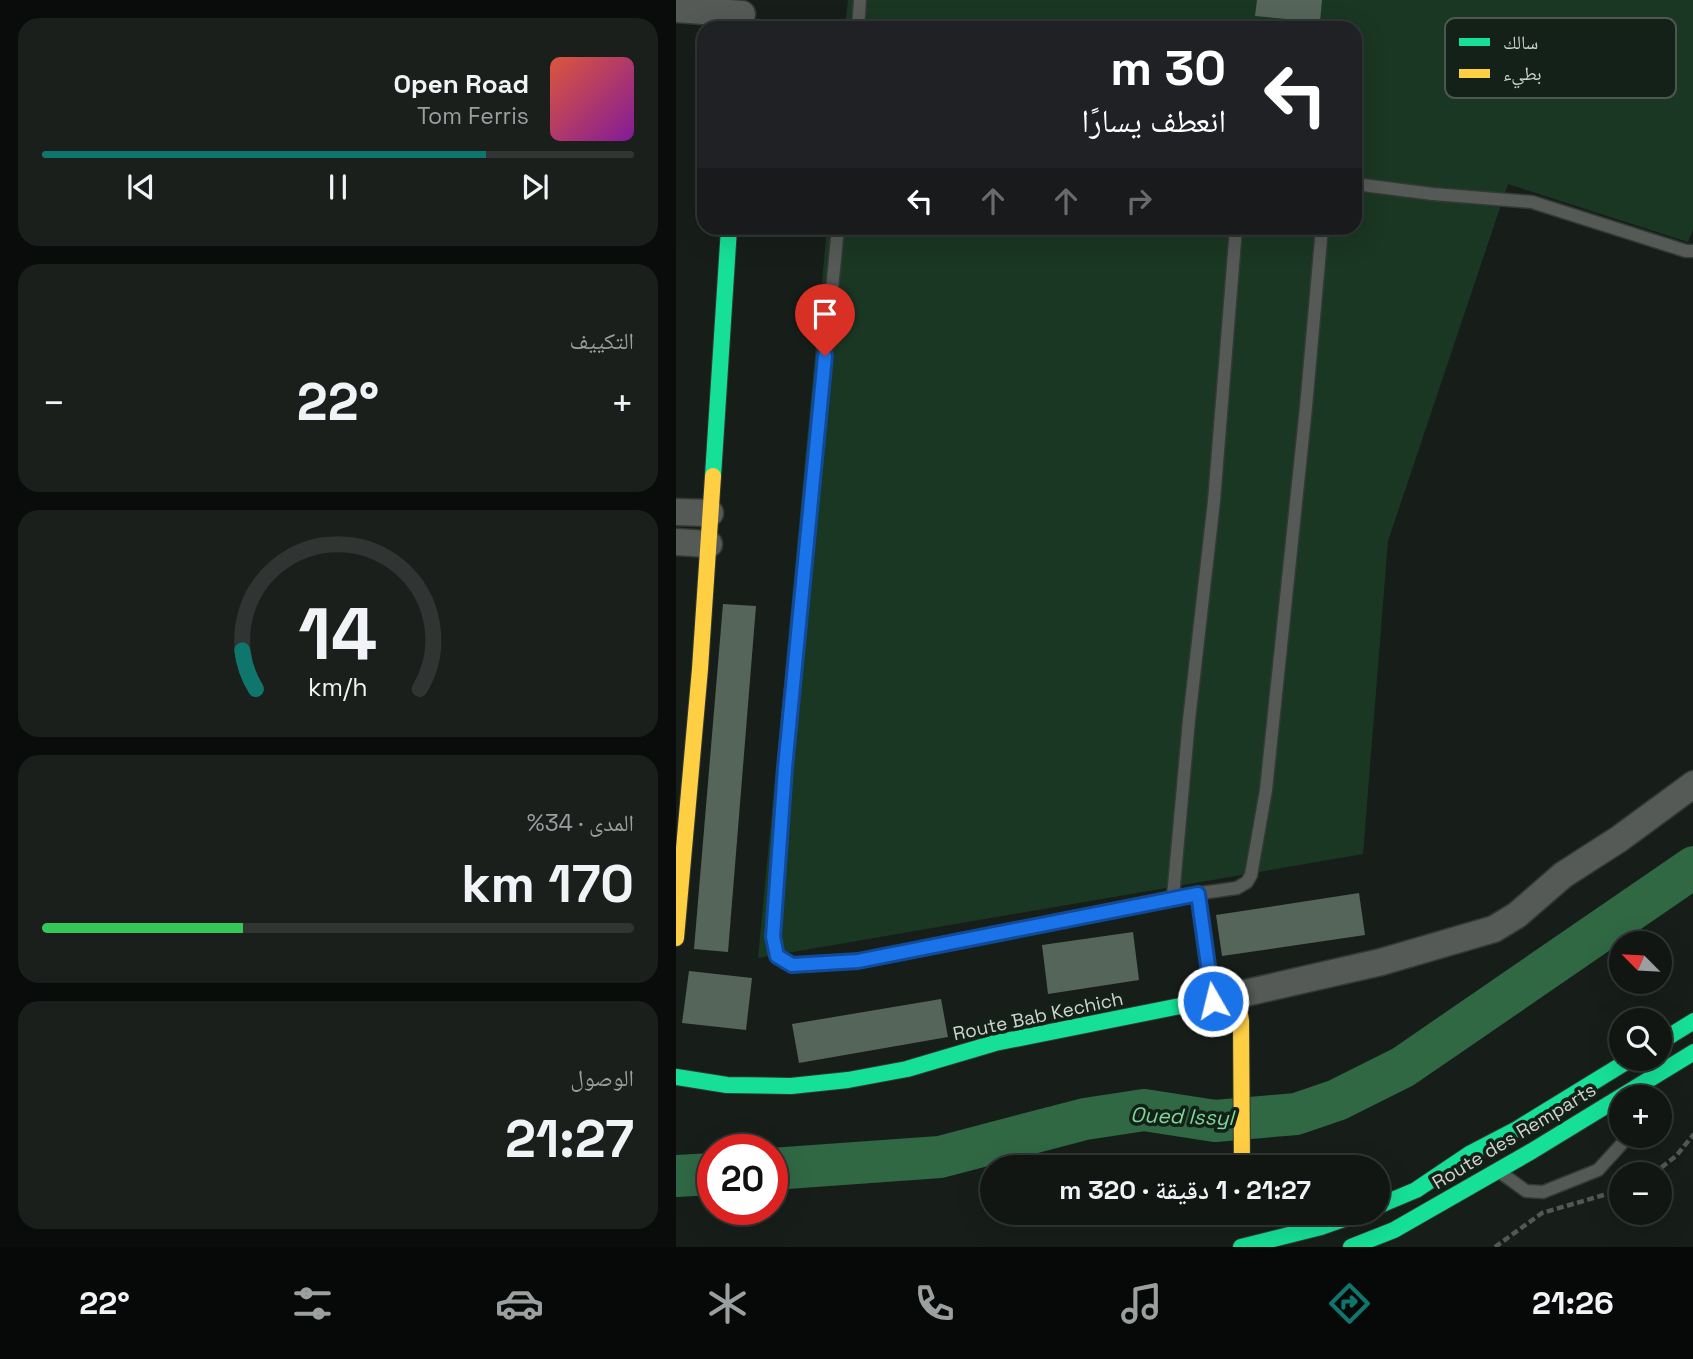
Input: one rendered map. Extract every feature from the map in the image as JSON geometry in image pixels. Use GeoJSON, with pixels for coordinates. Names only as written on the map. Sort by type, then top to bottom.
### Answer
{"type":"FeatureCollection","features":[{"type":"Feature","properties":{"kind":"street"},"geometry":{"type":"LineString","coordinates":[[676,9],[742,14]]}},
{"type":"Feature","properties":{"kind":"street"},"geometry":{"type":"LineString","coordinates":[[676,938],[709,544],[728,235]]}},
{"type":"Feature","properties":{"kind":"street"},"geometry":{"type":"LineString","coordinates":[[676,512],[710,513]]}},
{"type":"Feature","properties":{"kind":"street"},"geometry":{"type":"LineString","coordinates":[[676,542],[709,544]]}},
{"type":"Feature","properties":{"kind":"street"},"geometry":{"type":"LineString","coordinates":[[1242,1155],[1241,1021],[1225,998],[1381,962],[1494,929],[1517,915],[1563,875],[1619,839],[1693,784]]}},
{"type":"Feature","properties":{"kind":"street","name":"Route Bab Kechich"},"geometry":{"type":"LineString","coordinates":[[676,1077],[727,1085],[791,1086],[848,1080],[907,1069],[995,1044],[1225,998]]}},
{"type":"Feature","properties":{"kind":"street"},"geometry":{"type":"LineString","coordinates":[[1672,1034],[1693,1021]]}},
{"type":"Feature","properties":{"kind":"street","name":"Route des Remparts"},"geometry":{"type":"LineString","coordinates":[[1642,1085],[1693,1052]]}},
{"type":"Feature","properties":{"kind":"street","name":"Route des Remparts"},"geometry":{"type":"LineString","coordinates":[[1390,1201],[1416,1190],[1471,1153],[1517,1129],[1612,1071]]}},
{"type":"Feature","properties":{"kind":"street","name":"Route des Remparts"},"geometry":{"type":"LineString","coordinates":[[1351,1247],[1394,1230],[1609,1106]]}},
{"type":"Feature","properties":{"kind":"street"},"geometry":{"type":"LineString","coordinates":[[1244,1244],[1327,1225]]}},
{"type":"Feature","properties":{"kind":"lane"},"geometry":{"type":"LineString","coordinates":[[858,21],[860,0]]}},
{"type":"Feature","properties":{"kind":"lane"},"geometry":{"type":"LineString","coordinates":[[1362,185],[1532,202],[1693,251]]}},
{"type":"Feature","properties":{"kind":"lane"},"geometry":{"type":"LineString","coordinates":[[837,235],[785,768],[773,937],[777,956],[792,965],[858,961],[1173,897],[1237,888],[1247,881],[1251,875],[1259,838],[1306,407],[1321,235]]}},
{"type":"Feature","properties":{"kind":"lane"},"geometry":{"type":"LineString","coordinates":[[1173,897],[1189,720],[1214,501],[1235,235]]}},
{"type":"Feature","properties":{"kind":"lane"},"geometry":{"type":"LineString","coordinates":[[1198,894],[1225,998]]}},
{"type":"Feature","properties":{"kind":"lane"},"geometry":{"type":"LineString","coordinates":[[1498,1171],[1526,1191],[1543,1192],[1598,1170],[1618,1148]]}},
{"type":"Feature","properties":{"kind":"path"},"geometry":{"type":"LineString","coordinates":[[1669,1162],[1693,1134]]}},
{"type":"Feature","properties":{"kind":"path"},"geometry":{"type":"LineString","coordinates":[[1495,1247],[1542,1213],[1609,1193]]}},
{"type":"Feature","properties":{"kind":"green space"},"geometry":{"type":"Polygon","coordinates":[[[848,0],[1693,0],[1694,227],[1688,242],[1508,184],[1388,541],[1363,854],[758,958],[826,235],[1362,235],[1362,21],[846,21],[848,0]]]}},
{"type":"Feature","properties":{"kind":"building"},"geometry":{"type":"Polygon","coordinates":[[[1257,0],[1322,0],[1320,21],[1255,16],[1257,0]]]}},
{"type":"Feature","properties":{"kind":"building"},"geometry":{"type":"Polygon","coordinates":[[[723,604],[756,606],[728,952],[694,949],[723,604]]]}},
{"type":"Feature","properties":{"kind":"building"},"geometry":{"type":"Polygon","coordinates":[[[1359,893],[1365,935],[1222,956],[1216,915],[1359,893]]]}},
{"type":"Feature","properties":{"kind":"building"},"geometry":{"type":"Polygon","coordinates":[[[1133,932],[1139,980],[1048,994],[1042,945],[1133,932]]]}},
{"type":"Feature","properties":{"kind":"building"},"geometry":{"type":"Polygon","coordinates":[[[689,971],[752,978],[746,1030],[682,1023],[689,971]]]}},
{"type":"Feature","properties":{"kind":"building"},"geometry":{"type":"Polygon","coordinates":[[[941,999],[948,1037],[799,1063],[792,1024],[941,999]]]}},
{"type":"Feature","properties":{"kind":"waterway","name":"Oued Issyl"},"geometry":{"type":"LineString","coordinates":[[788,1168],[940,1157],[1085,1119],[1144,1110],[1215,1121],[1296,1114],[1337,1100],[1403,1067],[1694,867]]}},
{"type":"Feature","properties":{"kind":"waterway","name":"Oued Issyl"},"geometry":{"type":"LineString","coordinates":[[676,1176],[697,1175]]}},
{"type":"Feature","properties":{"kind":"traffic: fast"},"geometry":{"type":"LineString","coordinates":[[713,476],[729,235]]}},
{"type":"Feature","properties":{"kind":"traffic: fast"},"geometry":{"type":"LineString","coordinates":[[676,1077],[727,1085],[791,1086],[848,1080],[907,1069],[995,1043],[1235,995]]}},
{"type":"Feature","properties":{"kind":"traffic: fast"},"geometry":{"type":"LineString","coordinates":[[1672,1035],[1694,1021]]}},
{"type":"Feature","properties":{"kind":"traffic: fast"},"geometry":{"type":"LineString","coordinates":[[1351,1247],[1394,1230],[1532,1151],[1694,1052]]}},
{"type":"Feature","properties":{"kind":"traffic: fast"},"geometry":{"type":"LineString","coordinates":[[1390,1201],[1416,1190],[1471,1153],[1517,1129],[1611,1071]]}},
{"type":"Feature","properties":{"kind":"traffic: fast"},"geometry":{"type":"LineString","coordinates":[[1241,1247],[1327,1225]]}},
{"type":"Feature","properties":{"kind":"traffic: slow"},"geometry":{"type":"LineString","coordinates":[[676,938],[700,669],[713,476]]}},
{"type":"Feature","properties":{"kind":"traffic: slow"},"geometry":{"type":"LineString","coordinates":[[1235,995],[1241,1021],[1242,1155]]}},
{"type":"Feature","properties":{"kind":"route"},"geometry":{"type":"LineString","coordinates":[[825,356],[785,768],[773,937],[777,956],[792,965],[800,966],[858,961],[1198,894],[1213,1001]]}}]}
